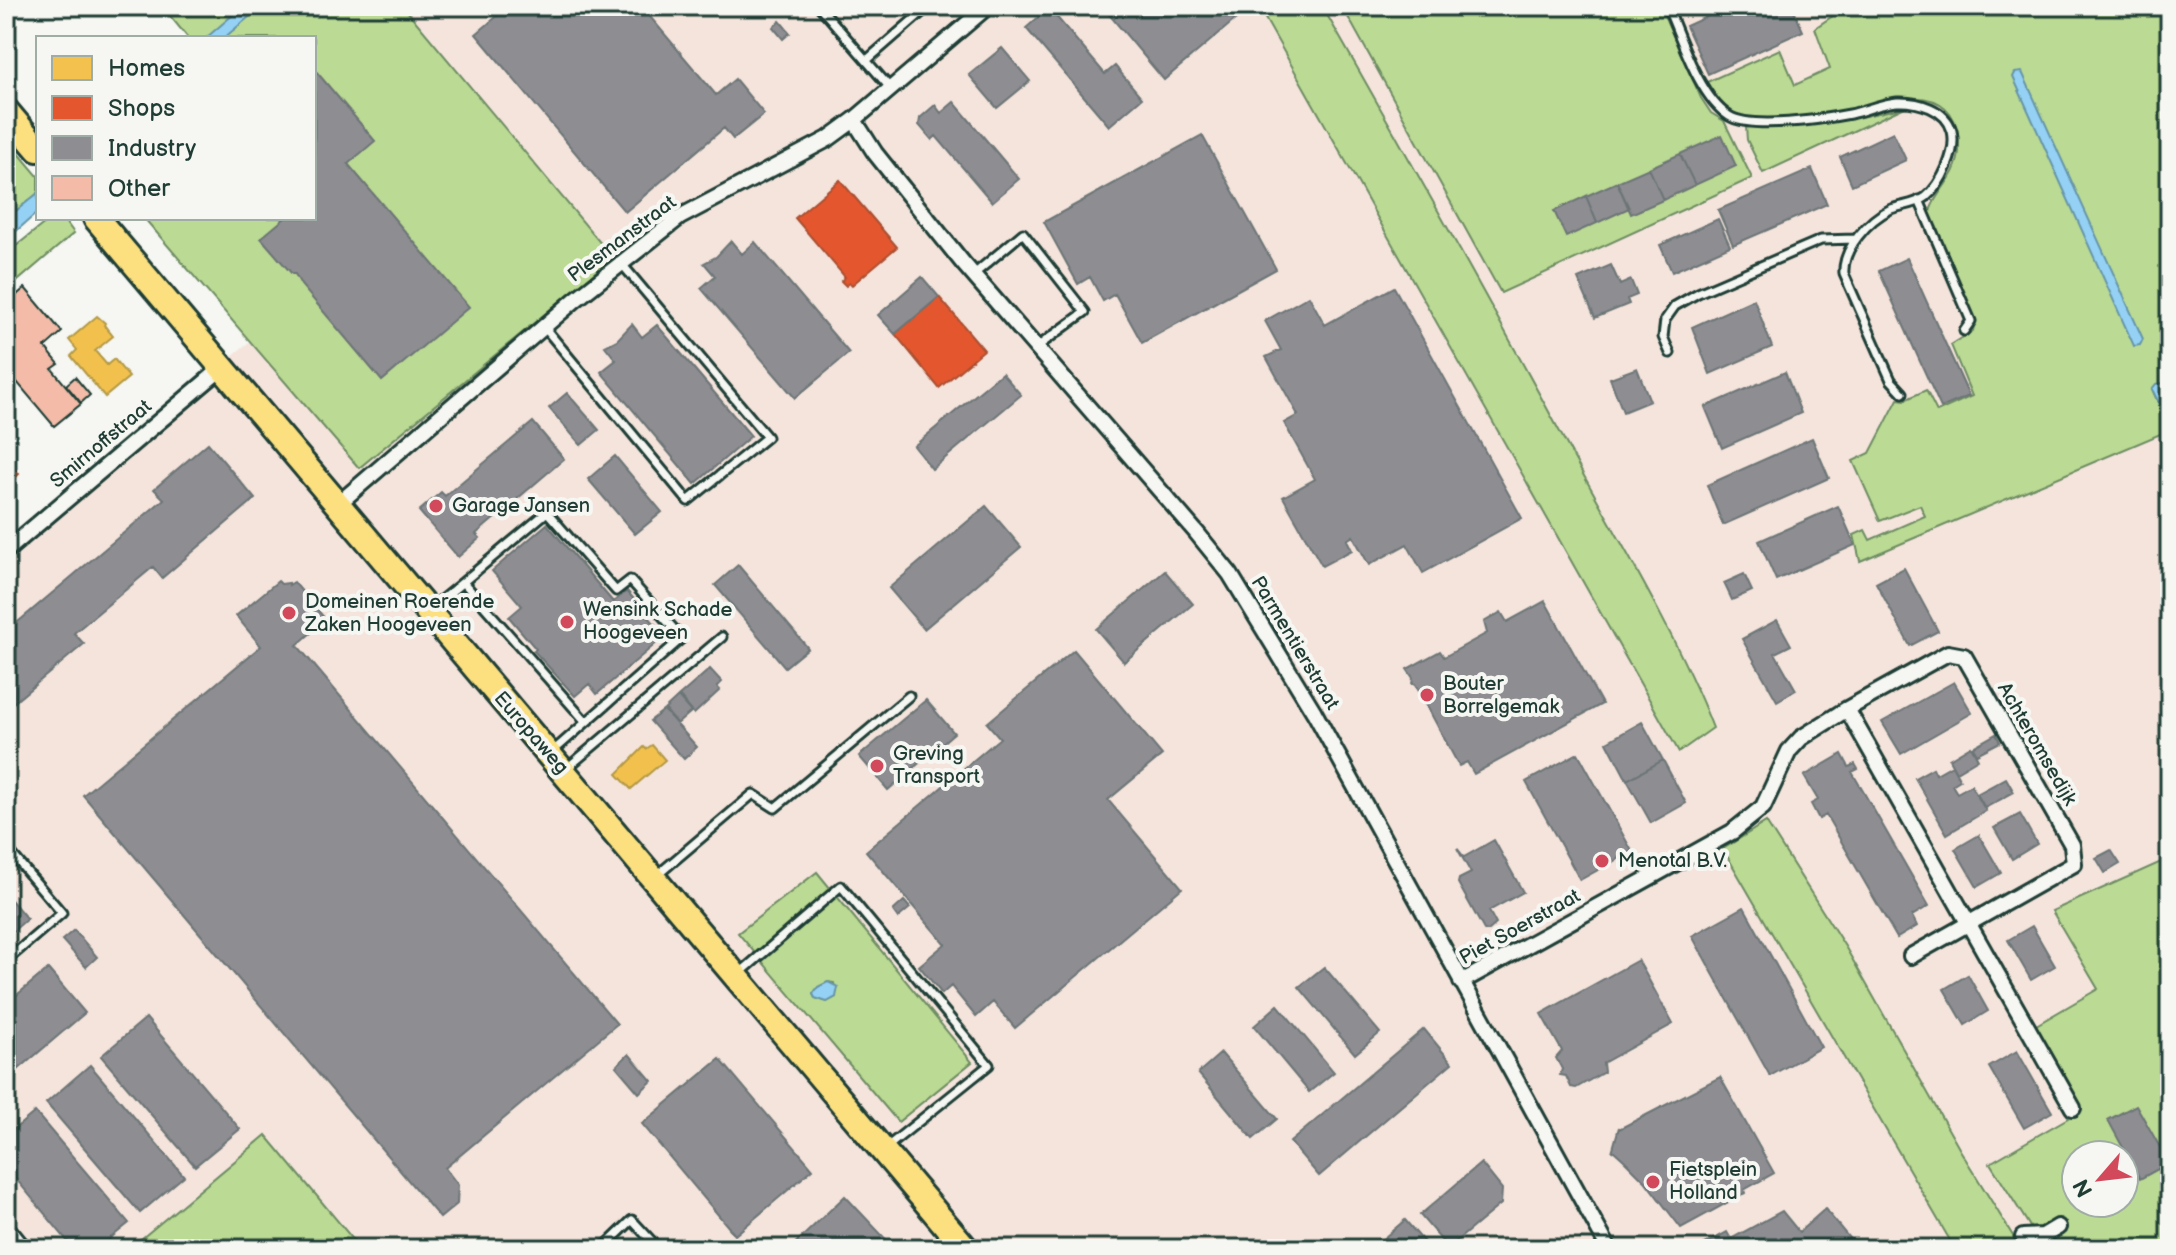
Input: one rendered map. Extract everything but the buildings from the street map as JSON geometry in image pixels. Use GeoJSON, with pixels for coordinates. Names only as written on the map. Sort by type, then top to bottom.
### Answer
{"type":"FeatureCollection","features":[{"type":"Feature","properties":{"kind":"main road"},"geometry":{"type":"LineString","coordinates":[[8,113],[36,147]]}},
{"type":"Feature","properties":{"kind":"main road","name":"Europaweg"},"geometry":{"type":"LineString","coordinates":[[98,220],[966,1249]]}},
{"type":"Feature","properties":{"kind":"street","name":"Plesmanstraat"},"geometry":{"type":"LineString","coordinates":[[338,504],[544,327],[680,217],[828,139],[988,6]]}},
{"type":"Feature","properties":{"kind":"street","name":"Parmentierstraat"},"geometry":{"type":"LineString","coordinates":[[854,120],[875,153],[973,275],[1230,574],[1314,712],[1609,1249]]}},
{"type":"Feature","properties":{"kind":"street","name":"Smirnoffstraat"},"geometry":{"type":"LineString","coordinates":[[6,551],[222,368]]}},
{"type":"Feature","properties":{"kind":"street","name":"Achteromsedijk"},"geometry":{"type":"LineString","coordinates":[[1763,807],[1789,751],[1801,738],[1948,653],[1964,656],[2072,845],[2074,864],[1911,956]]}},
{"type":"Feature","properties":{"kind":"street"},"geometry":{"type":"LineString","coordinates":[[1847,709],[2073,1108]]}},
{"type":"Feature","properties":{"kind":"street","name":"Piet Soerstraat"},"geometry":{"type":"LineString","coordinates":[[1461,982],[1732,832],[1763,807]]}},
{"type":"Feature","properties":{"kind":"street"},"geometry":{"type":"LineString","coordinates":[[6,1227],[24,1249]]}},
{"type":"Feature","properties":{"kind":"street"},"geometry":{"type":"LineString","coordinates":[[2023,1237],[2043,1236],[2058,1227]]}},
{"type":"Feature","properties":{"kind":"lane"},"geometry":{"type":"LineString","coordinates":[[819,6],[891,89]]}},
{"type":"Feature","properties":{"kind":"lane"},"geometry":{"type":"LineString","coordinates":[[867,60],[929,6]]}},
{"type":"Feature","properties":{"kind":"lane"},"geometry":{"type":"LineString","coordinates":[[1667,6],[1715,105],[1732,118],[1760,122],[1808,120],[1852,114],[1896,102],[1927,105],[1946,117],[1952,131],[1953,148],[1941,178],[1925,197],[1888,211],[1855,239],[1843,259],[1844,274],[1891,380],[1903,393]]}},
{"type":"Feature","properties":{"kind":"lane"},"geometry":{"type":"LineString","coordinates":[[1919,200],[1971,321],[1964,331]]}},
{"type":"Feature","properties":{"kind":"lane"},"geometry":{"type":"LineString","coordinates":[[973,275],[1023,233],[1085,312],[1036,347]]}},
{"type":"Feature","properties":{"kind":"lane"},"geometry":{"type":"LineString","coordinates":[[1670,353],[1663,337],[1665,320],[1675,306],[1821,240],[1855,239]]}},
{"type":"Feature","properties":{"kind":"lane"},"geometry":{"type":"LineString","coordinates":[[544,327],[688,501],[767,437],[621,263]]}},
{"type":"Feature","properties":{"kind":"lane"},"geometry":{"type":"LineString","coordinates":[[428,611],[547,512],[616,591],[630,580],[682,638],[586,722],[556,763]]}},
{"type":"Feature","properties":{"kind":"lane"},"geometry":{"type":"LineString","coordinates":[[463,582],[586,722]]}},
{"type":"Feature","properties":{"kind":"lane"},"geometry":{"type":"LineString","coordinates":[[556,763],[722,637]]}},
{"type":"Feature","properties":{"kind":"lane"},"geometry":{"type":"LineString","coordinates":[[654,879],[753,794],[775,808],[909,696]]}},
{"type":"Feature","properties":{"kind":"lane"},"geometry":{"type":"LineString","coordinates":[[6,847],[62,913],[6,961]]}},
{"type":"Feature","properties":{"kind":"lane"},"geometry":{"type":"LineString","coordinates":[[736,976],[841,886],[989,1065],[883,1150]]}},
{"type":"Feature","properties":{"kind":"lane"},"geometry":{"type":"LineString","coordinates":[[602,1249],[632,1220],[659,1249]]}},
{"type":"Feature","properties":{"kind":"shaded area"},"geometry":{"type":"Polygon","coordinates":[[[398,6],[2170,6],[2170,1249],[6,1249],[6,540],[508,131],[398,6]]]}},
{"type":"Feature","properties":{"kind":"green space"},"geometry":{"type":"Polygon","coordinates":[[[162,6],[403,6],[603,246],[610,260],[359,468],[146,220],[316,220],[316,36],[186,36],[162,6]]]}},
{"type":"Feature","properties":{"kind":"green space"},"geometry":{"type":"Polygon","coordinates":[[[1258,6],[1322,6],[1386,119],[1630,557],[1683,659],[1713,728],[1679,752],[1258,6]]]}},
{"type":"Feature","properties":{"kind":"green space"},"geometry":{"type":"Polygon","coordinates":[[[1342,6],[1660,6],[1701,98],[1711,113],[1724,121],[1752,178],[1501,293],[1342,6]]]}},
{"type":"Feature","properties":{"kind":"green space"},"geometry":{"type":"Polygon","coordinates":[[[1838,6],[2170,6],[2170,400],[2163,384],[2152,389],[2170,430],[1860,561],[1854,535],[1865,530],[1870,540],[1925,516],[1920,505],[1880,521],[1853,461],[1870,453],[1898,399],[1905,400],[1926,390],[1937,412],[1972,396],[1951,345],[1973,331],[1975,321],[1929,216],[1958,161],[1956,125],[1946,109],[1932,100],[1914,98],[1893,99],[1811,118],[1750,118],[1725,106],[1707,82],[1780,49],[1795,85],[1830,69],[1815,28],[1834,15],[1838,6]]]}},
{"type":"Feature","properties":{"kind":"green space"},"geometry":{"type":"Polygon","coordinates":[[[1905,107],[1763,173],[1747,140],[1746,127],[1826,123],[1905,107]]]}},
{"type":"Feature","properties":{"kind":"green space"},"geometry":{"type":"Polygon","coordinates":[[[6,138],[36,174],[36,195],[6,219],[6,138]]]}},
{"type":"Feature","properties":{"kind":"green space"},"geometry":{"type":"Polygon","coordinates":[[[48,220],[64,220],[74,233],[6,291],[6,254],[48,220]]]}},
{"type":"Feature","properties":{"kind":"green space"},"geometry":{"type":"Polygon","coordinates":[[[1766,822],[1846,948],[1960,1150],[2021,1249],[1955,1249],[1723,849],[1766,822]]]}},
{"type":"Feature","properties":{"kind":"green space"},"geometry":{"type":"Polygon","coordinates":[[[2170,858],[2170,1249],[2044,1249],[1990,1163],[2068,1118],[2079,1108],[2031,1028],[2098,989],[2052,911],[2170,858]]]}},
{"type":"Feature","properties":{"kind":"green space"},"geometry":{"type":"Polygon","coordinates":[[[817,872],[972,1062],[898,1122],[738,933],[817,872]],[[828,982],[818,987],[813,994],[815,998],[827,1002],[836,997],[834,983],[828,982]]]}},
{"type":"Feature","properties":{"kind":"green space"},"geometry":{"type":"Polygon","coordinates":[[[266,1135],[361,1249],[129,1249],[266,1135]]]}},
{"type":"Feature","properties":{"kind":"water"},"geometry":{"type":"Polygon","coordinates":[[[243,6],[262,6],[226,36],[208,36],[243,6]]]}},
{"type":"Feature","properties":{"kind":"water"},"geometry":{"type":"Polygon","coordinates":[[[2022,72],[2143,339],[2140,345],[2134,346],[2013,77],[2015,73],[2022,72]]]}},
{"type":"Feature","properties":{"kind":"water"},"geometry":{"type":"Polygon","coordinates":[[[36,195],[36,214],[6,240],[6,219],[36,195]]]}},
{"type":"Feature","properties":{"kind":"water"},"geometry":{"type":"Polygon","coordinates":[[[2163,383],[2170,400],[2170,426],[2152,389],[2156,384],[2163,383]]]}},
{"type":"Feature","properties":{"kind":"water"},"geometry":{"type":"Polygon","coordinates":[[[828,982],[838,987],[836,997],[827,1002],[815,998],[813,994],[818,987],[828,982]]]}},
{"type":"Feature","properties":{"kind":"place","name":"Garage Jansen"},"geometry":{"type":"Point","coordinates":[436,506]}},
{"type":"Feature","properties":{"kind":"place","name":"Domeinen Roerende Zaken Hoogeveen"},"geometry":{"type":"Point","coordinates":[289,613]}},
{"type":"Feature","properties":{"kind":"place","name":"Wensink Schade Hoogeveen"},"geometry":{"type":"Point","coordinates":[567,622]}},
{"type":"Feature","properties":{"kind":"place","name":"Bouter Borrelgemak"},"geometry":{"type":"Point","coordinates":[1427,695]}},
{"type":"Feature","properties":{"kind":"place","name":"Greving Transport"},"geometry":{"type":"Point","coordinates":[877,766]}},
{"type":"Feature","properties":{"kind":"place","name":"Menotal B.V."},"geometry":{"type":"Point","coordinates":[1602,861]}},
{"type":"Feature","properties":{"kind":"place","name":"Fietsplein Holland"},"geometry":{"type":"Point","coordinates":[1653,1182]}}]}
